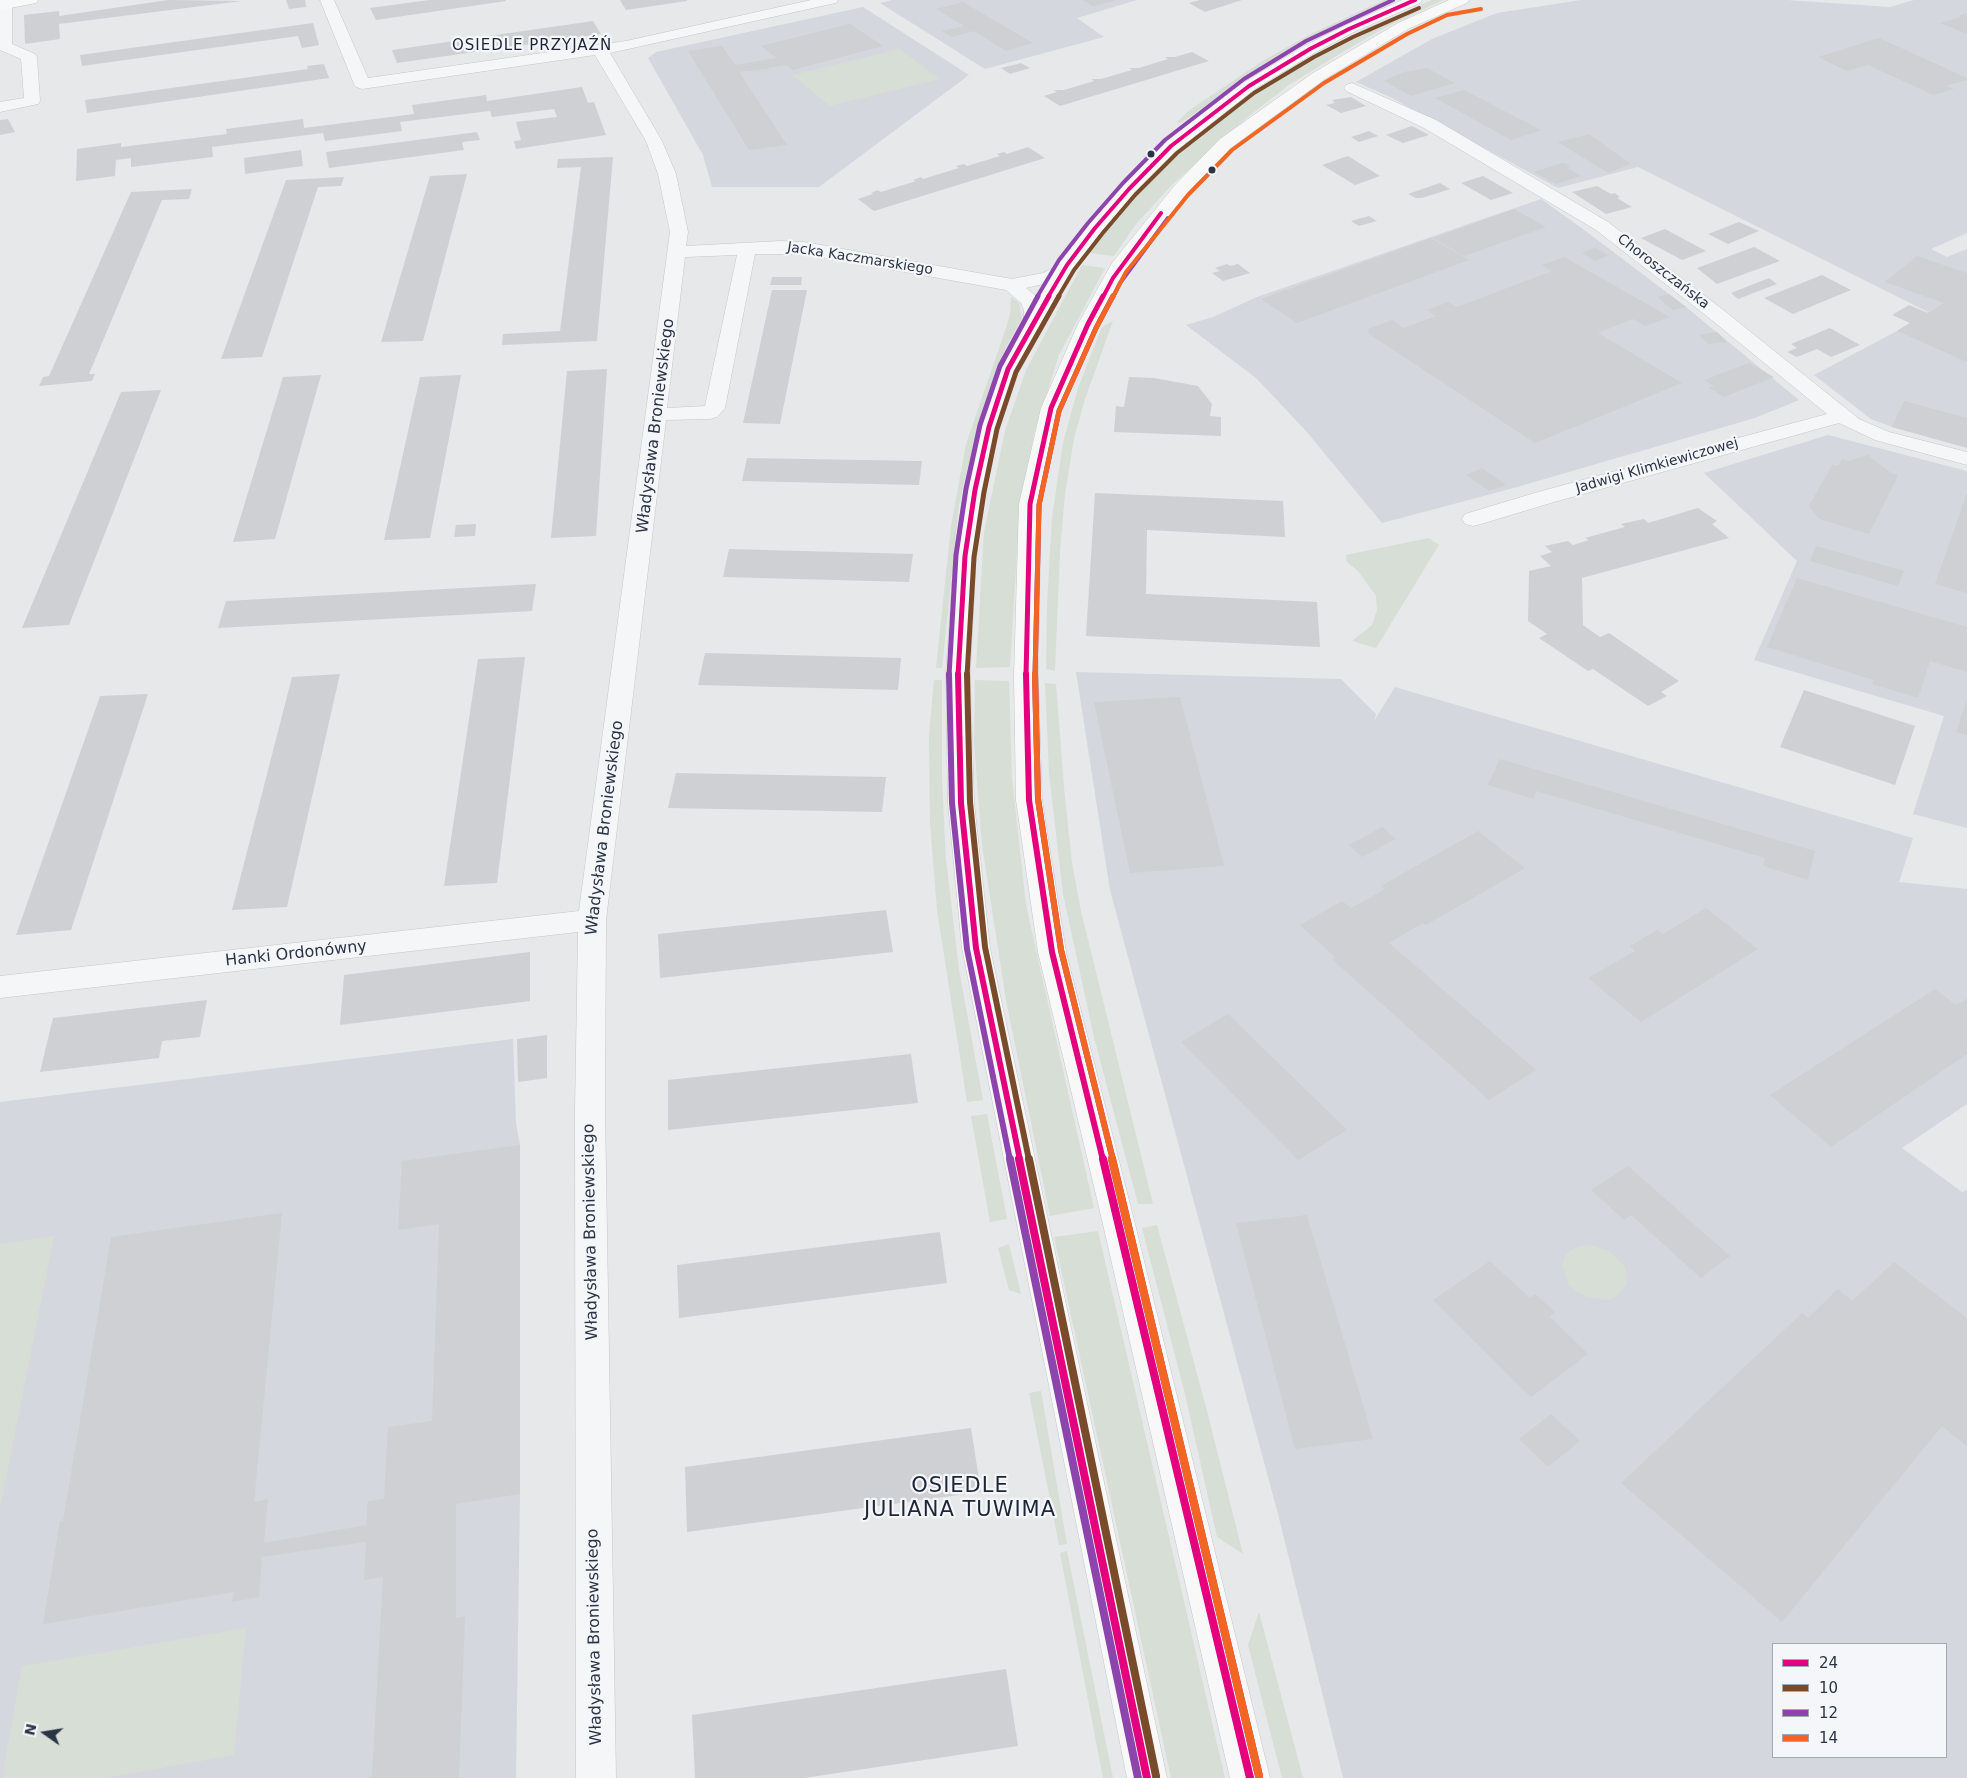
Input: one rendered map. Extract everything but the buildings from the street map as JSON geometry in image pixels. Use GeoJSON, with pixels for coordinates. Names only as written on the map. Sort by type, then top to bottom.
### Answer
{"type":"FeatureCollection","features":[{"type":"Feature","properties":{"kind":"main road"},"geometry":{"type":"LineString","coordinates":[[2,5],[31,0]]}},
{"type":"Feature","properties":{"kind":"main road"},"geometry":{"type":"LineString","coordinates":[[1250,1778],[1118,1220],[1052,952],[1030,800],[1026,676],[1030,504],[1051,408],[1088,324],[1119,267],[1180,189],[1226,144],[1318,76],[1403,26],[1462,0]]}},
{"type":"Feature","properties":{"kind":"main road"},"geometry":{"type":"LineString","coordinates":[[1444,7],[1478,0]]}},
{"type":"Feature","properties":{"kind":"main road"},"geometry":{"type":"LineString","coordinates":[[1147,1778],[976,948],[961,803],[958,674],[965,556],[974,490],[989,426],[1008,369],[1034,320],[1067,265],[1095,228],[1129,189],[1171,146],[1257,81],[1310,49],[1406,3]]}},
{"type":"Feature","properties":{"kind":"street"},"geometry":{"type":"LineString","coordinates":[[327,0],[362,84],[600,50],[831,0]]}},
{"type":"Feature","properties":{"kind":"street"},"geometry":{"type":"LineString","coordinates":[[0,107],[32,101],[29,57],[2,46],[2,5]]}},
{"type":"Feature","properties":{"kind":"street","name":"Władysława Broniewskiego"},"geometry":{"type":"LineString","coordinates":[[596,1778],[590,1111],[592,920],[658,414],[679,232],[667,174],[654,141],[600,50]]}},
{"type":"Feature","properties":{"kind":"street","name":"Choroszczańska"},"geometry":{"type":"LineString","coordinates":[[1352,88],[1463,142],[1554,195],[1602,226],[1715,313],[1842,416],[1869,431],[1967,459]]}},
{"type":"Feature","properties":{"kind":"street","name":"Jacka Kaczmarskiego"},"geometry":{"type":"LineString","coordinates":[[678,252],[780,247],[812,249],[1012,285],[1049,278],[1060,272],[1067,265]]}},
{"type":"Feature","properties":{"kind":"street"},"geometry":{"type":"LineString","coordinates":[[658,414],[710,413],[715,408],[747,249]]}},
{"type":"Feature","properties":{"kind":"street"},"geometry":{"type":"LineString","coordinates":[[1012,285],[1028,300],[1034,310],[1034,320]]}},
{"type":"Feature","properties":{"kind":"street","name":"Jadwigi Klimkiewiczowej"},"geometry":{"type":"LineString","coordinates":[[1473,519],[1546,497],[1842,416]]}},
{"type":"Feature","properties":{"kind":"street","name":"Hanki Ordonówny"},"geometry":{"type":"LineString","coordinates":[[0,987],[592,920]]}},
{"type":"Feature","properties":{"kind":"shaded area"},"geometry":{"type":"Polygon","coordinates":[[[892,0],[1137,0],[1077,18],[1104,37],[985,69],[880,3],[892,0]]]}},
{"type":"Feature","properties":{"kind":"shaded area"},"geometry":{"type":"Polygon","coordinates":[[[1384,0],[1397,0],[1312,40],[1251,74],[1197,112],[1180,123],[1177,122],[1191,109],[1264,60],[1309,35],[1384,0]]]}},
{"type":"Feature","properties":{"kind":"shaded area"},"geometry":{"type":"Polygon","coordinates":[[[1432,0],[1443,0],[1384,28],[1326,62],[1289,85],[1249,116],[1171,186],[1136,224],[1114,256],[1089,253],[1142,189],[1192,141],[1246,98],[1297,64],[1367,28],[1432,0]]]}},
{"type":"Feature","properties":{"kind":"shaded area"},"geometry":{"type":"Polygon","coordinates":[[[1581,0],[1787,0],[1890,7],[1914,0],[1967,0],[1967,233],[1931,249],[1947,257],[1967,249],[1967,447],[1892,427],[1871,419],[1814,375],[1897,331],[1928,312],[1638,167],[1558,188],[1390,97],[1356,82],[1432,39],[1497,13],[1581,0]]]}},
{"type":"Feature","properties":{"kind":"shaded area"},"geometry":{"type":"Polygon","coordinates":[[[863,7],[969,75],[819,187],[712,187],[703,155],[648,58],[656,52],[863,7]]]}},
{"type":"Feature","properties":{"kind":"shaded area"},"geometry":{"type":"Polygon","coordinates":[[[900,49],[940,79],[830,106],[792,75],[900,49]]]}},
{"type":"Feature","properties":{"kind":"shaded area"},"geometry":{"type":"Polygon","coordinates":[[[1541,199],[1686,307],[1799,400],[1755,418],[1510,489],[1382,523],[1306,431],[1256,378],[1186,325],[1213,317],[1257,297],[1541,199]]]}},
{"type":"Feature","properties":{"kind":"shaded area"},"geometry":{"type":"Polygon","coordinates":[[[1082,265],[1105,268],[1059,355],[1034,433],[1019,518],[1010,667],[976,668],[984,532],[1005,431],[1026,370],[1082,265]]]}},
{"type":"Feature","properties":{"kind":"shaded area"},"geometry":{"type":"Polygon","coordinates":[[[1011,297],[1019,303],[1022,318],[1006,347],[990,387],[975,436],[959,505],[942,668],[936,668],[951,526],[966,444],[1007,325],[1011,297]]]}},
{"type":"Feature","properties":{"kind":"shaded area"},"geometry":{"type":"Polygon","coordinates":[[[1113,321],[1085,399],[1074,438],[1065,494],[1060,551],[1055,671],[1046,669],[1047,604],[1052,518],[1063,443],[1078,388],[1102,327],[1113,321]]]}},
{"type":"Feature","properties":{"kind":"shaded area"},"geometry":{"type":"Polygon","coordinates":[[[1828,435],[1967,471],[1967,828],[1913,814],[1944,716],[1754,660],[1797,561],[1704,473],[1828,435]]]}},
{"type":"Feature","properties":{"kind":"shaded area"},"geometry":{"type":"Polygon","coordinates":[[[1429,538],[1439,545],[1376,648],[1352,641],[1372,625],[1377,610],[1376,596],[1358,571],[1347,562],[1346,555],[1429,538]]]}},
{"type":"Feature","properties":{"kind":"shaded area"},"geometry":{"type":"Polygon","coordinates":[[[1076,672],[1341,679],[1376,714],[1374,721],[1395,687],[1913,838],[1899,882],[1967,889],[1967,1104],[1902,1148],[1962,1192],[1967,1190],[1967,1778],[1343,1778],[1278,1514],[1110,890],[1076,672]]]}},
{"type":"Feature","properties":{"kind":"shaded area"},"geometry":{"type":"Polygon","coordinates":[[[934,680],[942,680],[942,780],[946,859],[959,970],[983,1100],[967,1102],[937,910],[930,823],[929,736],[934,680]]]}},
{"type":"Feature","properties":{"kind":"shaded area"},"geometry":{"type":"Polygon","coordinates":[[[975,680],[1009,681],[1012,778],[1026,905],[1094,1208],[1050,1216],[1006,1000],[982,845],[974,743],[975,680]]]}},
{"type":"Feature","properties":{"kind":"shaded area"},"geometry":{"type":"Polygon","coordinates":[[[1045,683],[1056,684],[1072,863],[1081,911],[1153,1204],[1138,1204],[1094,1037],[1063,894],[1049,773],[1045,683]]]}},
{"type":"Feature","properties":{"kind":"shaded area"},"geometry":{"type":"Polygon","coordinates":[[[513,1039],[516,1123],[520,1145],[520,1494],[516,1778],[0,1778],[0,1102],[513,1039]]]}},
{"type":"Feature","properties":{"kind":"shaded area"},"geometry":{"type":"Polygon","coordinates":[[[987,1114],[1007,1219],[990,1222],[971,1116],[987,1114]]]}},
{"type":"Feature","properties":{"kind":"shaded area"},"geometry":{"type":"Polygon","coordinates":[[[1157,1225],[1243,1554],[1217,1537],[1185,1394],[1142,1228],[1157,1225]]]}},
{"type":"Feature","properties":{"kind":"shaded area"},"geometry":{"type":"Polygon","coordinates":[[[1098,1231],[1225,1778],[1171,1778],[1054,1237],[1098,1231]]]}},
{"type":"Feature","properties":{"kind":"shaded area"},"geometry":{"type":"Polygon","coordinates":[[[54,1236],[0,1509],[0,1244],[54,1236]]]}},
{"type":"Feature","properties":{"kind":"shaded area"},"geometry":{"type":"Polygon","coordinates":[[[1009,1244],[1021,1294],[1009,1290],[998,1248],[1009,1244]]]}},
{"type":"Feature","properties":{"kind":"shaded area"},"geometry":{"type":"Polygon","coordinates":[[[1591,1245],[1611,1252],[1625,1267],[1627,1284],[1617,1297],[1608,1300],[1587,1297],[1577,1292],[1568,1284],[1562,1265],[1565,1256],[1571,1250],[1580,1246],[1591,1245]]]}},
{"type":"Feature","properties":{"kind":"shaded area"},"geometry":{"type":"Polygon","coordinates":[[[1041,1391],[1067,1544],[1059,1545],[1029,1393],[1041,1391]]]}},
{"type":"Feature","properties":{"kind":"shaded area"},"geometry":{"type":"Polygon","coordinates":[[[1067,1551],[1113,1778],[1103,1778],[1060,1553],[1067,1551]]]}},
{"type":"Feature","properties":{"kind":"shaded area"},"geometry":{"type":"Polygon","coordinates":[[[1259,1612],[1303,1778],[1282,1778],[1248,1645],[1259,1612]]]}},
{"type":"Feature","properties":{"kind":"shaded area"},"geometry":{"type":"Polygon","coordinates":[[[246,1628],[234,1755],[106,1778],[2,1778],[22,1666],[246,1628]]]}},
{"type":"Feature","properties":{"kind":"transit line","name":"12"},"geometry":{"type":"LineString","coordinates":[[1138,1778],[967,949],[952,803],[949,674],[956,555],[966,489],[980,425],[1000,366],[1026,315],[1059,260],[1088,223],[1123,183],[1165,140],[1244,79],[1306,41],[1393,0]]}},
{"type":"Feature","properties":{"kind":"transit line","name":"24"},"geometry":{"type":"LineString","coordinates":[[1147,1778],[976,948],[961,803],[958,674],[965,556],[975,490],[989,427],[1008,369],[1034,320],[1067,265],[1095,228],[1129,189],[1171,146],[1249,86],[1310,49],[1349,29],[1415,0]]}},
{"type":"Feature","properties":{"kind":"transit line","name":"10"},"geometry":{"type":"LineString","coordinates":[[1156,1776],[985,947],[970,802],[967,674],[974,557],[984,492],[997,429],[1016,372],[1074,270],[1102,234],[1135,195],[1177,153],[1254,93],[1314,57],[1353,37],[1419,8]]}},
{"type":"Feature","properties":{"kind":"transit line","name":"14"},"geometry":{"type":"LineString","coordinates":[[1259,1776],[1127,1218],[1061,950],[1038,799],[1035,676],[1039,505],[1059,411],[1096,328],[1126,272],[1188,195],[1232,150],[1324,83],[1407,34],[1447,15],[1481,9]]}},
{"type":"Feature","properties":{"kind":"transit line","name":"24"},"geometry":{"type":"LineString","coordinates":[[1161,213],[1113,278],[1088,324],[1051,408],[1030,504],[1026,676],[1029,800],[1052,952],[1118,1220],[1250,1778]]}},
{"type":"Feature","properties":{"kind":"transit line","name":"12"},"geometry":{"type":"LineString","coordinates":[[1168,218],[1120,283],[1096,328],[1059,411],[1039,505],[1035,676],[1038,799],[1061,950],[1127,1218],[1259,1776]]}},
{"type":"Feature","properties":{"kind":"district","name":"OSIEDLE PRZYJAŹŃ"},"geometry":{"type":"Point","coordinates":[532,46]}},
{"type":"Feature","properties":{"kind":"district","name":"OSIEDLE JULIANA TUWIMA"},"geometry":{"type":"Point","coordinates":[960,1499]}}]}
